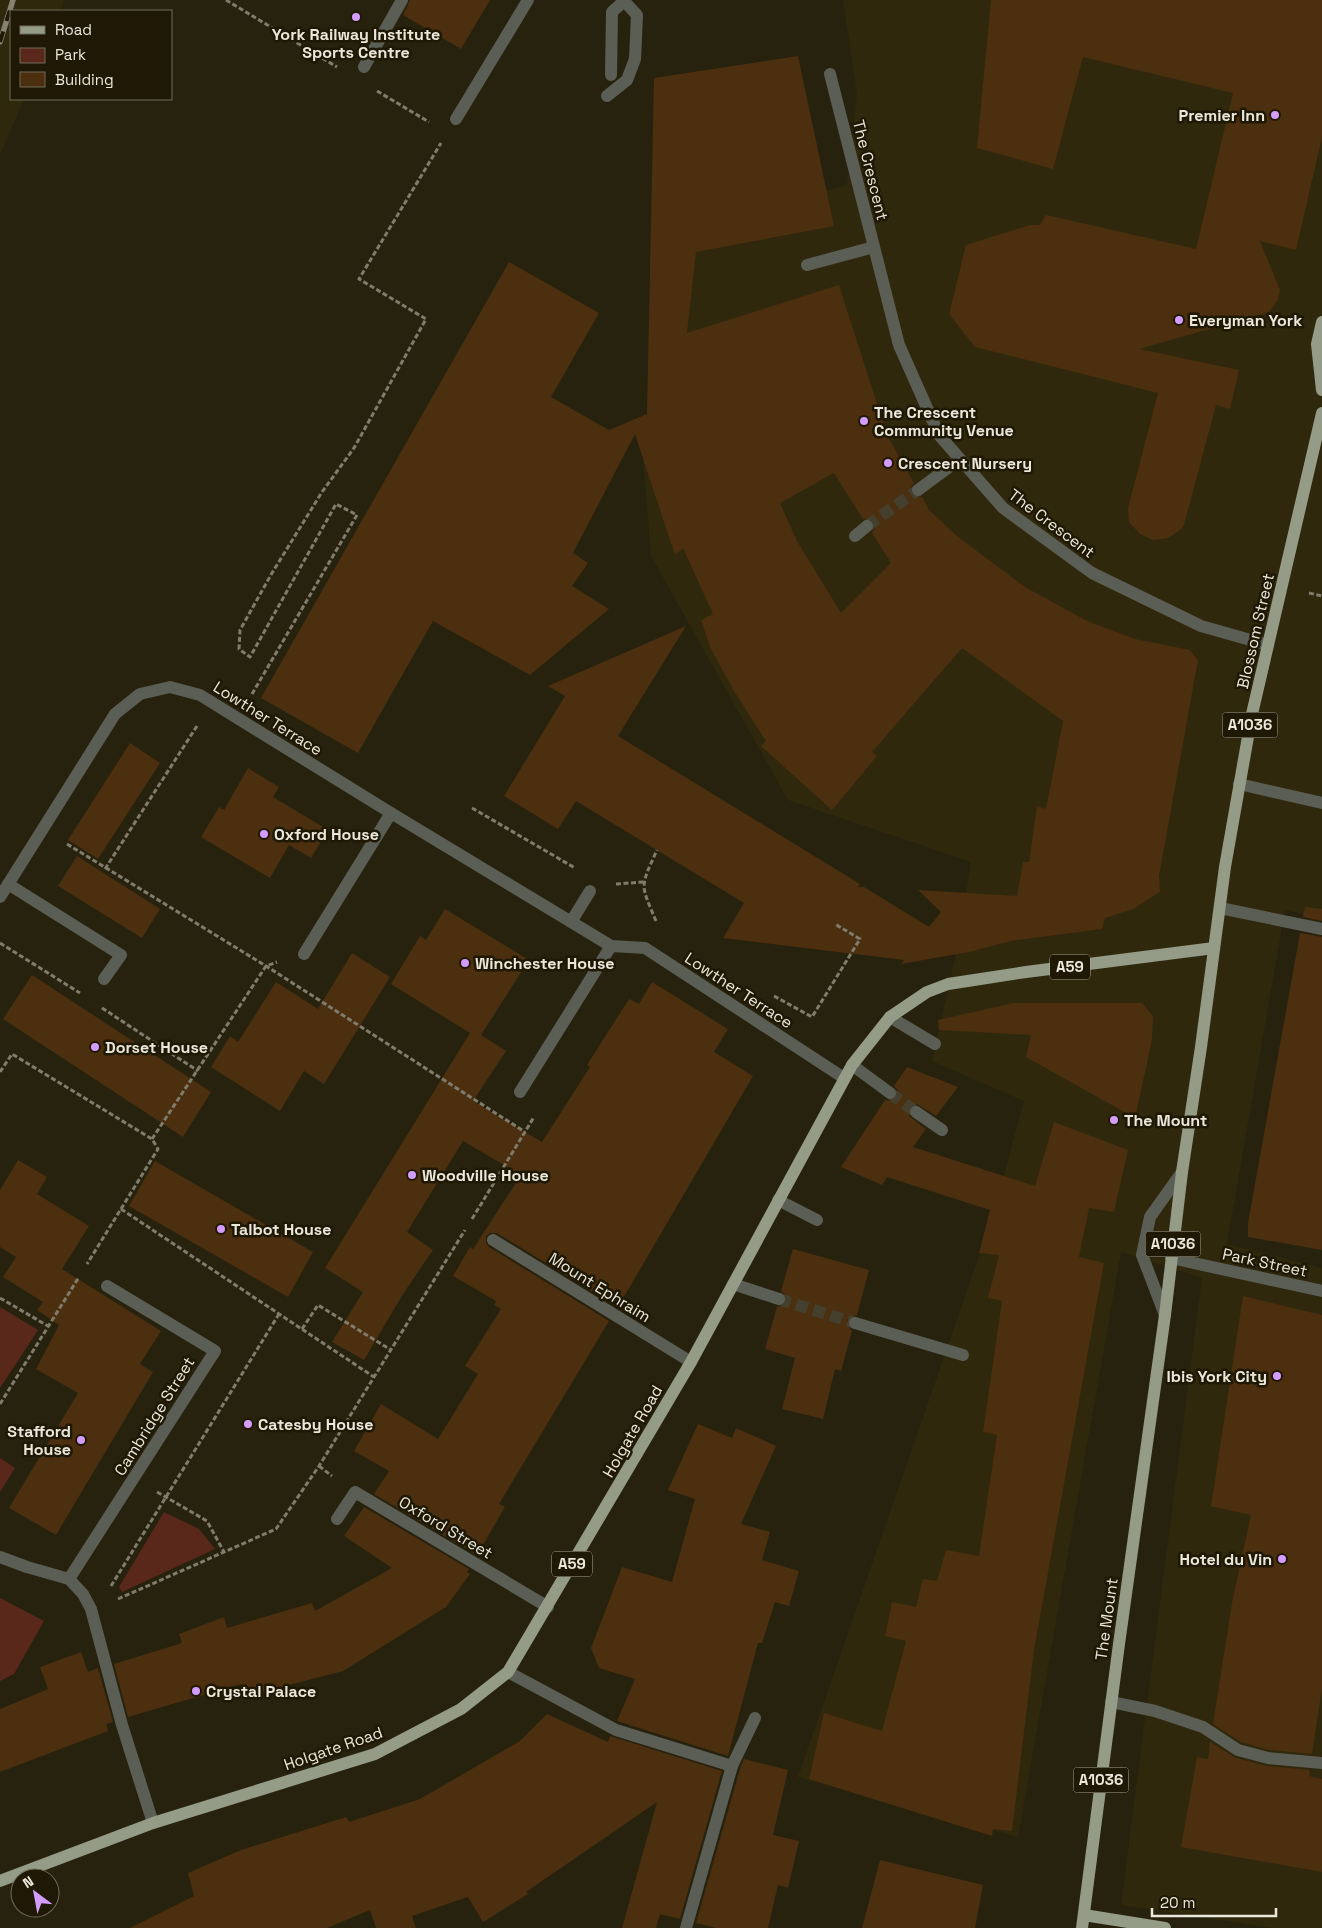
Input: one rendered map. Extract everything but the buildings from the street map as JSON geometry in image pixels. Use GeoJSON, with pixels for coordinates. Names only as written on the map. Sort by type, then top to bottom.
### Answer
{"type":"FeatureCollection","features":[{"type":"Feature","properties":{"kind":"main road"},"geometry":{"type":"LineString","coordinates":[[1322,322],[1317,344],[1322,390]]}},
{"type":"Feature","properties":{"kind":"main road","name":"Blossom Street"},"geometry":{"type":"LineString","coordinates":[[1214,948],[1239,784],[1252,714],[1318,450],[1322,413]]}},
{"type":"Feature","properties":{"kind":"main road","name":"Holgate Road"},"geometry":{"type":"LineString","coordinates":[[0,1881],[153,1823],[375,1754],[461,1709],[508,1672],[548,1607],[690,1362],[844,1078],[890,1017],[927,992],[948,984],[1008,974],[1214,948]]}},
{"type":"Feature","properties":{"kind":"main road","name":"The Mount"},"geometry":{"type":"LineString","coordinates":[[1083,1922],[1111,1702],[1165,1315],[1182,1172],[1214,948]]}},
{"type":"Feature","properties":{"kind":"main road"},"geometry":{"type":"LineString","coordinates":[[1083,1922],[1165,1928]]}},
{"type":"Feature","properties":{"kind":"street"},"geometry":{"type":"LineString","coordinates":[[364,66],[402,0]]}},
{"type":"Feature","properties":{"kind":"street"},"geometry":{"type":"LineString","coordinates":[[456,119],[528,0]]}},
{"type":"Feature","properties":{"kind":"street"},"geometry":{"type":"LineString","coordinates":[[607,96],[627,80],[636,59],[637,15],[624,0],[612,12],[611,75]]}},
{"type":"Feature","properties":{"kind":"street","name":"The Crescent"},"geometry":{"type":"LineString","coordinates":[[830,74],[899,346],[939,435],[1002,508],[1092,573],[1201,626],[1268,645]]}},
{"type":"Feature","properties":{"kind":"street"},"geometry":{"type":"LineString","coordinates":[[807,265],[874,247]]}},
{"type":"Feature","properties":{"kind":"street"},"geometry":{"type":"LineString","coordinates":[[918,490],[960,460]]}},
{"type":"Feature","properties":{"kind":"street"},"geometry":{"type":"LineString","coordinates":[[855,536],[867,526]]}},
{"type":"Feature","properties":{"kind":"street","name":"Lowther Terrace"},"geometry":{"type":"LineString","coordinates":[[0,896],[115,714],[140,694],[170,687],[200,695],[212,702],[611,946],[645,948],[844,1078]]}},
{"type":"Feature","properties":{"kind":"street"},"geometry":{"type":"LineString","coordinates":[[1239,784],[1322,803]]}},
{"type":"Feature","properties":{"kind":"street"},"geometry":{"type":"LineString","coordinates":[[304,954],[391,813]]}},
{"type":"Feature","properties":{"kind":"street"},"geometry":{"type":"LineString","coordinates":[[8,884],[121,955],[104,979]]}},
{"type":"Feature","properties":{"kind":"street"},"geometry":{"type":"LineString","coordinates":[[570,922],[590,891]]}},
{"type":"Feature","properties":{"kind":"street"},"geometry":{"type":"LineString","coordinates":[[1220,908],[1322,929]]}},
{"type":"Feature","properties":{"kind":"street"},"geometry":{"type":"LineString","coordinates":[[520,1092],[611,946]]}},
{"type":"Feature","properties":{"kind":"street"},"geometry":{"type":"LineString","coordinates":[[890,1017],[935,1044]]}},
{"type":"Feature","properties":{"kind":"street"},"geometry":{"type":"LineString","coordinates":[[852,1065],[890,1093]]}},
{"type":"Feature","properties":{"kind":"street"},"geometry":{"type":"LineString","coordinates":[[916,1112],[942,1130]]}},
{"type":"Feature","properties":{"kind":"street","name":"The Mount"},"geometry":{"type":"LineString","coordinates":[[1165,1315],[1142,1255],[1150,1217],[1182,1172]]}},
{"type":"Feature","properties":{"kind":"street"},"geometry":{"type":"LineString","coordinates":[[778,1200],[817,1220]]}},
{"type":"Feature","properties":{"kind":"street","name":"Mount Ephraim"},"geometry":{"type":"LineString","coordinates":[[493,1240],[690,1362]]}},
{"type":"Feature","properties":{"kind":"street","name":"Park Street"},"geometry":{"type":"LineString","coordinates":[[1171,1258],[1322,1291]]}},
{"type":"Feature","properties":{"kind":"street"},"geometry":{"type":"LineString","coordinates":[[733,1284],[779,1299]]}},
{"type":"Feature","properties":{"kind":"street","name":"Cambridge Street"},"geometry":{"type":"LineString","coordinates":[[69,1579],[215,1351],[107,1286]]}},
{"type":"Feature","properties":{"kind":"street"},"geometry":{"type":"LineString","coordinates":[[854,1323],[963,1355]]}},
{"type":"Feature","properties":{"kind":"street","name":"Oxford Street"},"geometry":{"type":"LineString","coordinates":[[336,1519],[355,1492],[548,1607]]}},
{"type":"Feature","properties":{"kind":"street"},"geometry":{"type":"LineString","coordinates":[[1,1559],[69,1579],[83,1594],[93,1609],[122,1725],[153,1823]]}},
{"type":"Feature","properties":{"kind":"street"},"geometry":{"type":"LineString","coordinates":[[508,1672],[616,1730],[732,1766]]}},
{"type":"Feature","properties":{"kind":"street"},"geometry":{"type":"LineString","coordinates":[[1111,1702],[1155,1710],[1203,1727],[1238,1750],[1268,1758],[1322,1763]]}},
{"type":"Feature","properties":{"kind":"street"},"geometry":{"type":"LineString","coordinates":[[686,1928],[732,1766],[754,1718]]}},
{"type":"Feature","properties":{"kind":"path"},"geometry":{"type":"LineString","coordinates":[[238,719],[357,515],[336,504],[250,657],[239,648],[240,630],[272,573],[322,492],[354,448],[426,319],[359,279],[415,188]]}},
{"type":"Feature","properties":{"kind":"path"},"geometry":{"type":"LineString","coordinates":[[105,869],[212,702]]}},
{"type":"Feature","properties":{"kind":"path"},"geometry":{"type":"LineString","coordinates":[[472,808],[583,872]]}},
{"type":"Feature","properties":{"kind":"path"},"geometry":{"type":"LineString","coordinates":[[43,829],[105,869],[266,966],[525,1132]]}},
{"type":"Feature","properties":{"kind":"path"},"geometry":{"type":"LineString","coordinates":[[658,850],[643,882],[644,892],[658,924]]}},
{"type":"Feature","properties":{"kind":"path"},"geometry":{"type":"LineString","coordinates":[[614,884],[643,882]]}},
{"type":"Feature","properties":{"kind":"path"},"geometry":{"type":"LineString","coordinates":[[770,993],[812,1017],[860,939],[835,924]]}},
{"type":"Feature","properties":{"kind":"path"},"geometry":{"type":"LineString","coordinates":[[152,1139],[266,966],[304,954]]}},
{"type":"Feature","properties":{"kind":"path"},"geometry":{"type":"LineString","coordinates":[[0,1072],[12,1054],[152,1139],[158,1149],[0,1404]]}},
{"type":"Feature","properties":{"kind":"path"},"geometry":{"type":"LineString","coordinates":[[93,1609],[276,1529],[319,1466],[536,1115],[520,1092]]}},
{"type":"Feature","properties":{"kind":"path"},"geometry":{"type":"LineString","coordinates":[[121,1209],[374,1377]]}},
{"type":"Feature","properties":{"kind":"path"},"geometry":{"type":"LineString","coordinates":[[0,1298],[48,1326]]}},
{"type":"Feature","properties":{"kind":"path"},"geometry":{"type":"LineString","coordinates":[[302,1329],[318,1306],[391,1350]]}},
{"type":"Feature","properties":{"kind":"path"},"geometry":{"type":"LineString","coordinates":[[93,1609],[279,1314]]}},
{"type":"Feature","properties":{"kind":"path"},"geometry":{"type":"LineString","coordinates":[[134,1479],[207,1521],[224,1552]]}},
{"type":"Feature","properties":{"kind":"shaded area"},"geometry":{"type":"Polygon","coordinates":[[[0,0],[64,0],[60,10],[10,10],[10,100],[24,100],[0,155],[0,0]]]}},
{"type":"Feature","properties":{"kind":"shaded area"},"geometry":{"type":"Polygon","coordinates":[[[843,0],[1322,0],[1322,918],[1285,910],[1227,1244],[1322,1268],[1322,1928],[1274,1928],[1121,1905],[1202,1278],[1121,1252],[1018,1837],[798,1777],[993,1216],[1024,1101],[932,1061],[956,954],[971,862],[788,800],[651,556],[643,458],[660,453],[647,414],[651,240],[847,185],[857,94],[843,0]]]}},
{"type":"Feature","properties":{"kind":"green space"},"geometry":{"type":"Polygon","coordinates":[[[0,1307],[38,1330],[0,1388],[0,1307]]]}},
{"type":"Feature","properties":{"kind":"green space"},"geometry":{"type":"Polygon","coordinates":[[[0,1458],[15,1468],[0,1492],[0,1458]]]}},
{"type":"Feature","properties":{"kind":"green space"},"geometry":{"type":"Polygon","coordinates":[[[164,1512],[199,1529],[215,1549],[122,1592],[119,1587],[164,1512]]]}},
{"type":"Feature","properties":{"kind":"green space"},"geometry":{"type":"Polygon","coordinates":[[[0,1598],[44,1621],[14,1674],[0,1681],[0,1598]]]}},
{"type":"Feature","properties":{"kind":"tunnel"},"geometry":{"type":"LineString","coordinates":[[867,526],[918,490]]}},
{"type":"Feature","properties":{"kind":"tunnel"},"geometry":{"type":"LineString","coordinates":[[890,1093],[916,1112]]}},
{"type":"Feature","properties":{"kind":"tunnel"},"geometry":{"type":"LineString","coordinates":[[779,1299],[855,1323]]}},
{"type":"Feature","properties":{"kind":"railway"},"geometry":{"type":"LineString","coordinates":[[0,42],[13,0]]}},
{"type":"Feature","properties":{"kind":"place","name":"York Railway Institute Sports Centre"},"geometry":{"type":"Point","coordinates":[356,17]}},
{"type":"Feature","properties":{"kind":"place","name":"Premier Inn"},"geometry":{"type":"Point","coordinates":[1275,115]}},
{"type":"Feature","properties":{"kind":"place","name":"Everyman York"},"geometry":{"type":"Point","coordinates":[1179,320]}},
{"type":"Feature","properties":{"kind":"place","name":"The Crescent Community Venue"},"geometry":{"type":"Point","coordinates":[864,421]}},
{"type":"Feature","properties":{"kind":"place","name":"Crescent Nursery"},"geometry":{"type":"Point","coordinates":[888,463]}},
{"type":"Feature","properties":{"kind":"place","name":"Oxford House"},"geometry":{"type":"Point","coordinates":[264,834]}},
{"type":"Feature","properties":{"kind":"place","name":"Winchester House"},"geometry":{"type":"Point","coordinates":[465,963]}},
{"type":"Feature","properties":{"kind":"place","name":"Dorset House"},"geometry":{"type":"Point","coordinates":[95,1047]}},
{"type":"Feature","properties":{"kind":"place","name":"The Mount"},"geometry":{"type":"Point","coordinates":[1114,1120]}},
{"type":"Feature","properties":{"kind":"place","name":"Woodville House"},"geometry":{"type":"Point","coordinates":[412,1175]}},
{"type":"Feature","properties":{"kind":"place","name":"Talbot House"},"geometry":{"type":"Point","coordinates":[221,1229]}},
{"type":"Feature","properties":{"kind":"place","name":"Ibis York City"},"geometry":{"type":"Point","coordinates":[1277,1376]}},
{"type":"Feature","properties":{"kind":"place","name":"Catesby House"},"geometry":{"type":"Point","coordinates":[248,1424]}},
{"type":"Feature","properties":{"kind":"place","name":"Stafford House"},"geometry":{"type":"Point","coordinates":[81,1440]}},
{"type":"Feature","properties":{"kind":"place","name":"Hotel du Vin"},"geometry":{"type":"Point","coordinates":[1282,1559]}},
{"type":"Feature","properties":{"kind":"place","name":"Crystal Palace"},"geometry":{"type":"Point","coordinates":[196,1691]}}]}
